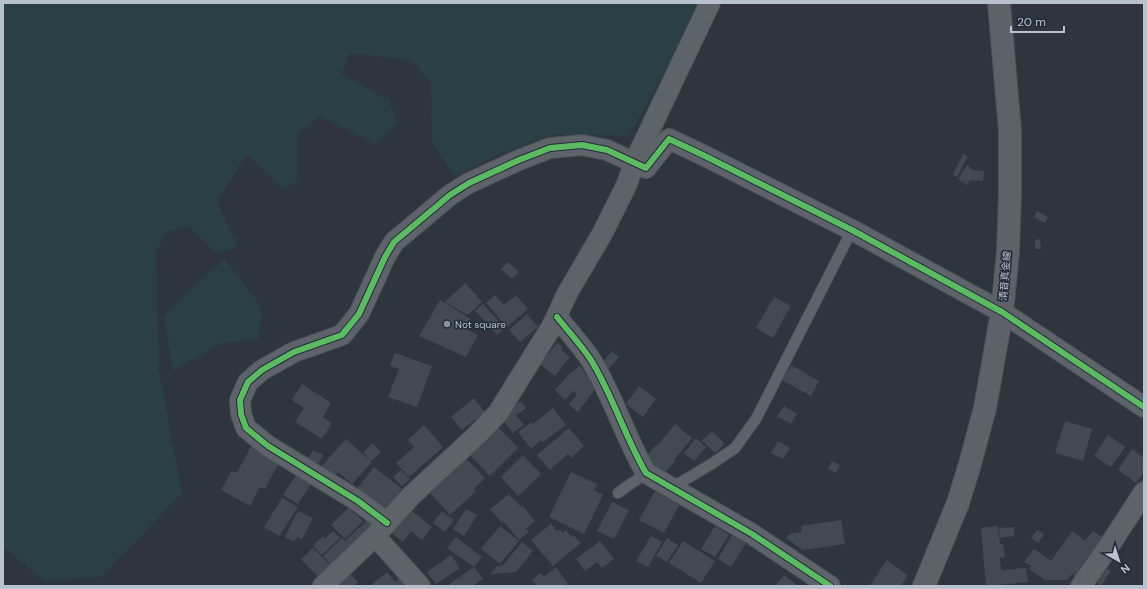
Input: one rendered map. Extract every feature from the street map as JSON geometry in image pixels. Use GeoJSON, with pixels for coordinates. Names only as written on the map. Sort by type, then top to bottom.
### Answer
{"type":"FeatureCollection","features":[{"type":"Feature","properties":{"kind":"main road","name":"清音真金線"},"geometry":{"type":"LineString","coordinates":[[924,586],[958,503],[970,464],[985,408],[1002,312],[1008,252],[1010,131],[999,3]]}},
{"type":"Feature","properties":{"kind":"street"},"geometry":{"type":"LineString","coordinates":[[323,586],[381,530],[410,496],[478,434],[498,413],[552,326],[568,292],[602,234],[710,3]]}},
{"type":"Feature","properties":{"kind":"street"},"geometry":{"type":"LineString","coordinates":[[420,586],[381,530],[358,501],[268,446],[246,428],[241,414],[240,400],[248,382],[262,370],[294,352],[342,335],[359,314],[385,257],[394,242],[450,195],[469,182],[550,148],[582,145],[588,146],[607,150],[646,168],[669,139],[852,230],[1002,312],[1144,407]]}},
{"type":"Feature","properties":{"kind":"street"},"geometry":{"type":"LineString","coordinates":[[557,317],[590,359],[602,381],[636,455],[646,472],[752,534],[830,586]]}},
{"type":"Feature","properties":{"kind":"street"},"geometry":{"type":"LineString","coordinates":[[1081,586],[1144,492]]}},
{"type":"Feature","properties":{"kind":"lane"},"geometry":{"type":"LineString","coordinates":[[673,487],[735,448],[756,419],[852,230]]}},
{"type":"Feature","properties":{"kind":"lane"},"geometry":{"type":"LineString","coordinates":[[618,493],[646,472]]}},
{"type":"Feature","properties":{"kind":"green space"},"geometry":{"type":"Polygon","coordinates":[[[3,3],[698,3],[674,55],[629,136],[555,134],[502,153],[454,177],[432,141],[431,83],[413,61],[350,53],[341,74],[389,100],[398,123],[376,144],[319,116],[298,134],[297,182],[284,189],[247,154],[217,202],[238,247],[217,254],[189,226],[167,232],[156,251],[159,371],[182,493],[102,577],[45,581],[3,547],[3,3]]]}},
{"type":"Feature","properties":{"kind":"green space"},"geometry":{"type":"Polygon","coordinates":[[[224,258],[255,298],[262,312],[258,340],[225,342],[173,370],[164,315],[224,258]]]}},
{"type":"Feature","properties":{"kind":"building"},"geometry":{"type":"Polygon","coordinates":[[[963,154],[968,156],[957,177],[953,175],[963,154]]]}},
{"type":"Feature","properties":{"kind":"building"},"geometry":{"type":"Polygon","coordinates":[[[967,165],[973,170],[984,171],[983,181],[970,180],[967,185],[958,179],[967,165]]]}},
{"type":"Feature","properties":{"kind":"building"},"geometry":{"type":"Polygon","coordinates":[[[1037,211],[1048,217],[1045,223],[1034,217],[1037,211]]]}},
{"type":"Feature","properties":{"kind":"building"},"geometry":{"type":"Polygon","coordinates":[[[1040,239],[1041,249],[1035,249],[1035,240],[1040,239]]]}},
{"type":"Feature","properties":{"kind":"building"},"geometry":{"type":"Polygon","coordinates":[[[508,262],[519,272],[512,279],[501,269],[508,262]]]}},
{"type":"Feature","properties":{"kind":"building"},"geometry":{"type":"Polygon","coordinates":[[[465,283],[482,302],[468,315],[445,302],[465,283]]]}},
{"type":"Feature","properties":{"kind":"building"},"geometry":{"type":"Polygon","coordinates":[[[495,295],[504,305],[516,295],[528,309],[507,327],[486,303],[495,295]]]}},
{"type":"Feature","properties":{"kind":"building"},"geometry":{"type":"Polygon","coordinates":[[[774,297],[791,306],[773,338],[756,328],[774,297]]]}},
{"type":"Feature","properties":{"kind":"building","name":"Not square"},"geometry":{"type":"Polygon","coordinates":[[[440,300],[471,319],[466,329],[478,335],[466,357],[419,336],[440,300]]]}},
{"type":"Feature","properties":{"kind":"building"},"geometry":{"type":"Polygon","coordinates":[[[483,304],[505,328],[497,335],[475,311],[483,304]]]}},
{"type":"Feature","properties":{"kind":"building"},"geometry":{"type":"Polygon","coordinates":[[[527,314],[538,327],[520,342],[509,330],[527,314]]]}},
{"type":"Feature","properties":{"kind":"building"},"geometry":{"type":"Polygon","coordinates":[[[557,343],[563,347],[561,350],[570,357],[555,376],[540,364],[557,343]]]}},
{"type":"Feature","properties":{"kind":"building"},"geometry":{"type":"Polygon","coordinates":[[[612,351],[619,357],[605,373],[598,367],[612,351]]]}},
{"type":"Feature","properties":{"kind":"building"},"geometry":{"type":"Polygon","coordinates":[[[395,353],[432,366],[417,407],[388,397],[399,369],[390,366],[395,353]]]}},
{"type":"Feature","properties":{"kind":"building"},"geometry":{"type":"Polygon","coordinates":[[[791,365],[819,381],[811,396],[782,380],[791,365]]]}},
{"type":"Feature","properties":{"kind":"building"},"geometry":{"type":"Polygon","coordinates":[[[580,366],[588,377],[598,385],[578,412],[569,405],[577,395],[573,391],[565,400],[555,390],[569,374],[580,366]]]}},
{"type":"Feature","properties":{"kind":"building"},"geometry":{"type":"Polygon","coordinates":[[[302,384],[331,403],[323,417],[332,423],[322,439],[295,422],[304,408],[292,400],[302,384]]]}},
{"type":"Feature","properties":{"kind":"building"},"geometry":{"type":"Polygon","coordinates":[[[639,386],[656,399],[643,417],[626,404],[639,386]]]}},
{"type":"Feature","properties":{"kind":"building"},"geometry":{"type":"Polygon","coordinates":[[[474,398],[485,412],[462,430],[451,417],[474,398]]]}},
{"type":"Feature","properties":{"kind":"building"},"geometry":{"type":"Polygon","coordinates":[[[521,401],[526,408],[516,415],[524,425],[513,433],[500,417],[521,401]]]}},
{"type":"Feature","properties":{"kind":"building"},"geometry":{"type":"Polygon","coordinates":[[[784,406],[797,414],[791,424],[777,416],[784,406]]]}},
{"type":"Feature","properties":{"kind":"building"},"geometry":{"type":"Polygon","coordinates":[[[553,408],[566,425],[543,442],[541,440],[531,449],[518,432],[532,422],[533,424],[553,408]]]}},
{"type":"Feature","properties":{"kind":"building"},"geometry":{"type":"Polygon","coordinates":[[[1065,421],[1092,429],[1083,461],[1055,453],[1065,421]]]}},
{"type":"Feature","properties":{"kind":"building"},"geometry":{"type":"Polygon","coordinates":[[[675,424],[692,438],[664,474],[645,458],[675,424]]]}},
{"type":"Feature","properties":{"kind":"building"},"geometry":{"type":"Polygon","coordinates":[[[424,425],[443,447],[409,477],[396,463],[414,447],[408,440],[424,425]]]}},
{"type":"Feature","properties":{"kind":"building"},"geometry":{"type":"Polygon","coordinates":[[[498,427],[518,448],[490,476],[469,454],[498,427]]]}},
{"type":"Feature","properties":{"kind":"building"},"geometry":{"type":"Polygon","coordinates":[[[569,428],[584,446],[571,458],[568,454],[550,470],[537,455],[569,428]]]}},
{"type":"Feature","properties":{"kind":"building"},"geometry":{"type":"Polygon","coordinates":[[[712,431],[725,444],[715,453],[702,441],[712,431]]]}},
{"type":"Feature","properties":{"kind":"building"},"geometry":{"type":"Polygon","coordinates":[[[1108,435],[1125,447],[1111,467],[1094,456],[1108,435]]]}},
{"type":"Feature","properties":{"kind":"building"},"geometry":{"type":"Polygon","coordinates":[[[696,438],[706,447],[694,461],[684,453],[696,438]]]}},
{"type":"Feature","properties":{"kind":"building"},"geometry":{"type":"Polygon","coordinates":[[[346,439],[372,462],[352,484],[338,472],[332,478],[320,468],[346,439]]]}},
{"type":"Feature","properties":{"kind":"building"},"geometry":{"type":"Polygon","coordinates":[[[778,441],[790,448],[783,459],[771,453],[778,441]]]}},
{"type":"Feature","properties":{"kind":"building"},"geometry":{"type":"Polygon","coordinates":[[[253,443],[281,459],[265,489],[260,487],[250,506],[221,490],[231,472],[237,472],[253,443]]]}},
{"type":"Feature","properties":{"kind":"building"},"geometry":{"type":"Polygon","coordinates":[[[373,443],[381,452],[371,461],[363,452],[373,443]]]}},
{"type":"Feature","properties":{"kind":"building"},"geometry":{"type":"Polygon","coordinates":[[[1132,449],[1144,458],[1144,472],[1136,483],[1118,470],[1132,449]]]}},
{"type":"Feature","properties":{"kind":"building"},"geometry":{"type":"Polygon","coordinates":[[[313,450],[323,455],[315,469],[305,464],[313,450]]]}},
{"type":"Feature","properties":{"kind":"building"},"geometry":{"type":"Polygon","coordinates":[[[523,455],[541,474],[518,496],[501,477],[523,455]]]}},
{"type":"Feature","properties":{"kind":"building"},"geometry":{"type":"Polygon","coordinates":[[[467,459],[485,478],[474,489],[476,491],[450,515],[430,493],[467,459]]]}},
{"type":"Feature","properties":{"kind":"building"},"geometry":{"type":"Polygon","coordinates":[[[832,461],[840,465],[836,473],[828,469],[832,461]]]}},
{"type":"Feature","properties":{"kind":"building"},"geometry":{"type":"Polygon","coordinates":[[[374,467],[402,489],[381,516],[353,494],[374,467]]]}},
{"type":"Feature","properties":{"kind":"building"},"geometry":{"type":"Polygon","coordinates":[[[401,470],[410,479],[402,486],[393,477],[401,470]]]}},
{"type":"Feature","properties":{"kind":"building"},"geometry":{"type":"Polygon","coordinates":[[[298,472],[313,481],[298,504],[283,495],[298,472]]]}},
{"type":"Feature","properties":{"kind":"building"},"geometry":{"type":"Polygon","coordinates":[[[571,472],[597,484],[594,490],[603,495],[584,534],[549,517],[571,472]]]}},
{"type":"Feature","properties":{"kind":"building"},"geometry":{"type":"Polygon","coordinates":[[[655,491],[680,504],[664,533],[639,520],[655,491]]]}},
{"type":"Feature","properties":{"kind":"building"},"geometry":{"type":"Polygon","coordinates":[[[509,494],[521,507],[522,505],[535,521],[526,529],[529,532],[519,540],[503,521],[502,523],[490,509],[509,494]]]}},
{"type":"Feature","properties":{"kind":"building"},"geometry":{"type":"Polygon","coordinates":[[[282,498],[298,507],[279,536],[264,527],[282,498]]]}},
{"type":"Feature","properties":{"kind":"building"},"geometry":{"type":"Polygon","coordinates":[[[612,502],[629,510],[614,539],[597,531],[612,502]]]}},
{"type":"Feature","properties":{"kind":"building"},"geometry":{"type":"Polygon","coordinates":[[[349,507],[363,521],[345,539],[331,525],[349,507]]]}},
{"type":"Feature","properties":{"kind":"building"},"geometry":{"type":"Polygon","coordinates":[[[410,509],[432,527],[422,540],[411,531],[403,542],[391,533],[410,509]]]}},
{"type":"Feature","properties":{"kind":"building"},"geometry":{"type":"Polygon","coordinates":[[[466,509],[477,515],[464,536],[453,529],[466,509]]]}},
{"type":"Feature","properties":{"kind":"building"},"geometry":{"type":"Polygon","coordinates":[[[298,511],[313,518],[302,539],[297,537],[294,542],[285,537],[298,511]]]}},
{"type":"Feature","properties":{"kind":"building"},"geometry":{"type":"Polygon","coordinates":[[[442,511],[454,520],[445,532],[433,523],[442,511]]]}},
{"type":"Feature","properties":{"kind":"building"},"geometry":{"type":"Polygon","coordinates":[[[371,517],[379,525],[334,568],[323,556],[342,538],[345,541],[371,517]]]}},
{"type":"Feature","properties":{"kind":"building"},"geometry":{"type":"Polygon","coordinates":[[[841,520],[845,544],[803,550],[786,538],[789,534],[802,532],[801,526],[841,520]]]}},
{"type":"Feature","properties":{"kind":"building"},"geometry":{"type":"Polygon","coordinates":[[[551,524],[557,531],[560,529],[563,533],[566,530],[571,537],[573,535],[581,543],[553,566],[531,540],[551,524]]]}},
{"type":"Feature","properties":{"kind":"building"},"geometry":{"type":"Polygon","coordinates":[[[500,526],[519,541],[500,564],[481,549],[500,526]]]}},
{"type":"Feature","properties":{"kind":"building"},"geometry":{"type":"Polygon","coordinates":[[[715,526],[729,535],[715,557],[701,549],[715,526]]]}},
{"type":"Feature","properties":{"kind":"building"},"geometry":{"type":"Polygon","coordinates":[[[998,526],[1000,544],[1003,544],[1005,557],[1000,558],[1001,570],[1026,568],[1028,582],[986,586],[981,528],[998,526]]]}},
{"type":"Feature","properties":{"kind":"building"},"geometry":{"type":"Polygon","coordinates":[[[1014,527],[1014,536],[1000,538],[999,528],[1014,527]]]}},
{"type":"Feature","properties":{"kind":"building"},"geometry":{"type":"Polygon","coordinates":[[[1037,530],[1044,534],[1038,543],[1031,538],[1037,530]]]}},
{"type":"Feature","properties":{"kind":"building"},"geometry":{"type":"Polygon","coordinates":[[[333,531],[340,538],[322,555],[313,546],[323,536],[325,538],[333,531]]]}},
{"type":"Feature","properties":{"kind":"building"},"geometry":{"type":"Polygon","coordinates":[[[1072,531],[1085,541],[1093,531],[1102,537],[1075,576],[1072,574],[1067,580],[1045,580],[1029,569],[1031,566],[1024,562],[1034,549],[1051,561],[1072,531]]]}},
{"type":"Feature","properties":{"kind":"building"},"geometry":{"type":"Polygon","coordinates":[[[732,535],[746,543],[731,567],[718,559],[732,535]]]}},
{"type":"Feature","properties":{"kind":"building"},"geometry":{"type":"Polygon","coordinates":[[[651,536],[662,542],[648,567],[636,561],[651,536]]]}},
{"type":"Feature","properties":{"kind":"building"},"geometry":{"type":"Polygon","coordinates":[[[456,537],[482,557],[474,567],[447,548],[456,537]]]}},
{"type":"Feature","properties":{"kind":"building"},"geometry":{"type":"Polygon","coordinates":[[[667,538],[678,545],[667,562],[656,556],[667,538]]]}},
{"type":"Feature","properties":{"kind":"building"},"geometry":{"type":"Polygon","coordinates":[[[600,541],[614,559],[602,568],[597,562],[585,571],[576,559],[600,541]]]}},
{"type":"Feature","properties":{"kind":"building"},"geometry":{"type":"Polygon","coordinates":[[[683,541],[715,561],[701,583],[669,563],[683,541]]]}},
{"type":"Feature","properties":{"kind":"building"},"geometry":{"type":"Polygon","coordinates":[[[522,542],[533,551],[516,572],[490,574],[497,566],[503,565],[522,542]]]}},
{"type":"Feature","properties":{"kind":"building"},"geometry":{"type":"Polygon","coordinates":[[[313,548],[331,566],[319,578],[301,559],[313,548]]]}},
{"type":"Feature","properties":{"kind":"building"},"geometry":{"type":"Polygon","coordinates":[[[451,555],[460,568],[436,584],[427,572],[451,555]]]}},
{"type":"Feature","properties":{"kind":"building"},"geometry":{"type":"Polygon","coordinates":[[[887,560],[908,575],[901,586],[870,585],[887,560]]]}},
{"type":"Feature","properties":{"kind":"building"},"geometry":{"type":"Polygon","coordinates":[[[1099,563],[1111,571],[1101,586],[1089,577],[1099,563]]]}},
{"type":"Feature","properties":{"kind":"building"},"geometry":{"type":"Polygon","coordinates":[[[474,567],[483,579],[473,586],[447,586],[474,567]]]}},
{"type":"Feature","properties":{"kind":"building"},"geometry":{"type":"Polygon","coordinates":[[[556,567],[568,584],[566,586],[537,586],[532,580],[541,573],[544,577],[556,567]]]}},
{"type":"Feature","properties":{"kind":"building"},"geometry":{"type":"Polygon","coordinates":[[[347,571],[358,582],[354,586],[332,586],[347,571]]]}},
{"type":"Feature","properties":{"kind":"building"},"geometry":{"type":"Polygon","coordinates":[[[387,572],[395,582],[401,577],[409,586],[370,586],[387,572]]]}},
{"type":"Feature","properties":{"kind":"building"},"geometry":{"type":"Polygon","coordinates":[[[784,575],[798,586],[775,586],[784,575]]]}},
{"type":"Feature","properties":{"kind":"cycle path"},"geometry":{"type":"LineString","coordinates":[[387,523],[358,501],[268,446],[246,428],[241,414],[240,400],[248,382],[262,370],[294,352],[342,335],[359,314],[385,257],[394,242],[450,195],[469,183],[519,160],[550,148],[582,145],[607,150],[646,168],[669,139],[852,230],[1002,312],[1144,407]]}},
{"type":"Feature","properties":{"kind":"cycle path"},"geometry":{"type":"LineString","coordinates":[[557,317],[579,343],[599,374],[646,473],[752,534],[830,586]]}},
{"type":"Feature","properties":{"kind":"place","name":"Not square"},"geometry":{"type":"Point","coordinates":[447,324]}}]}
